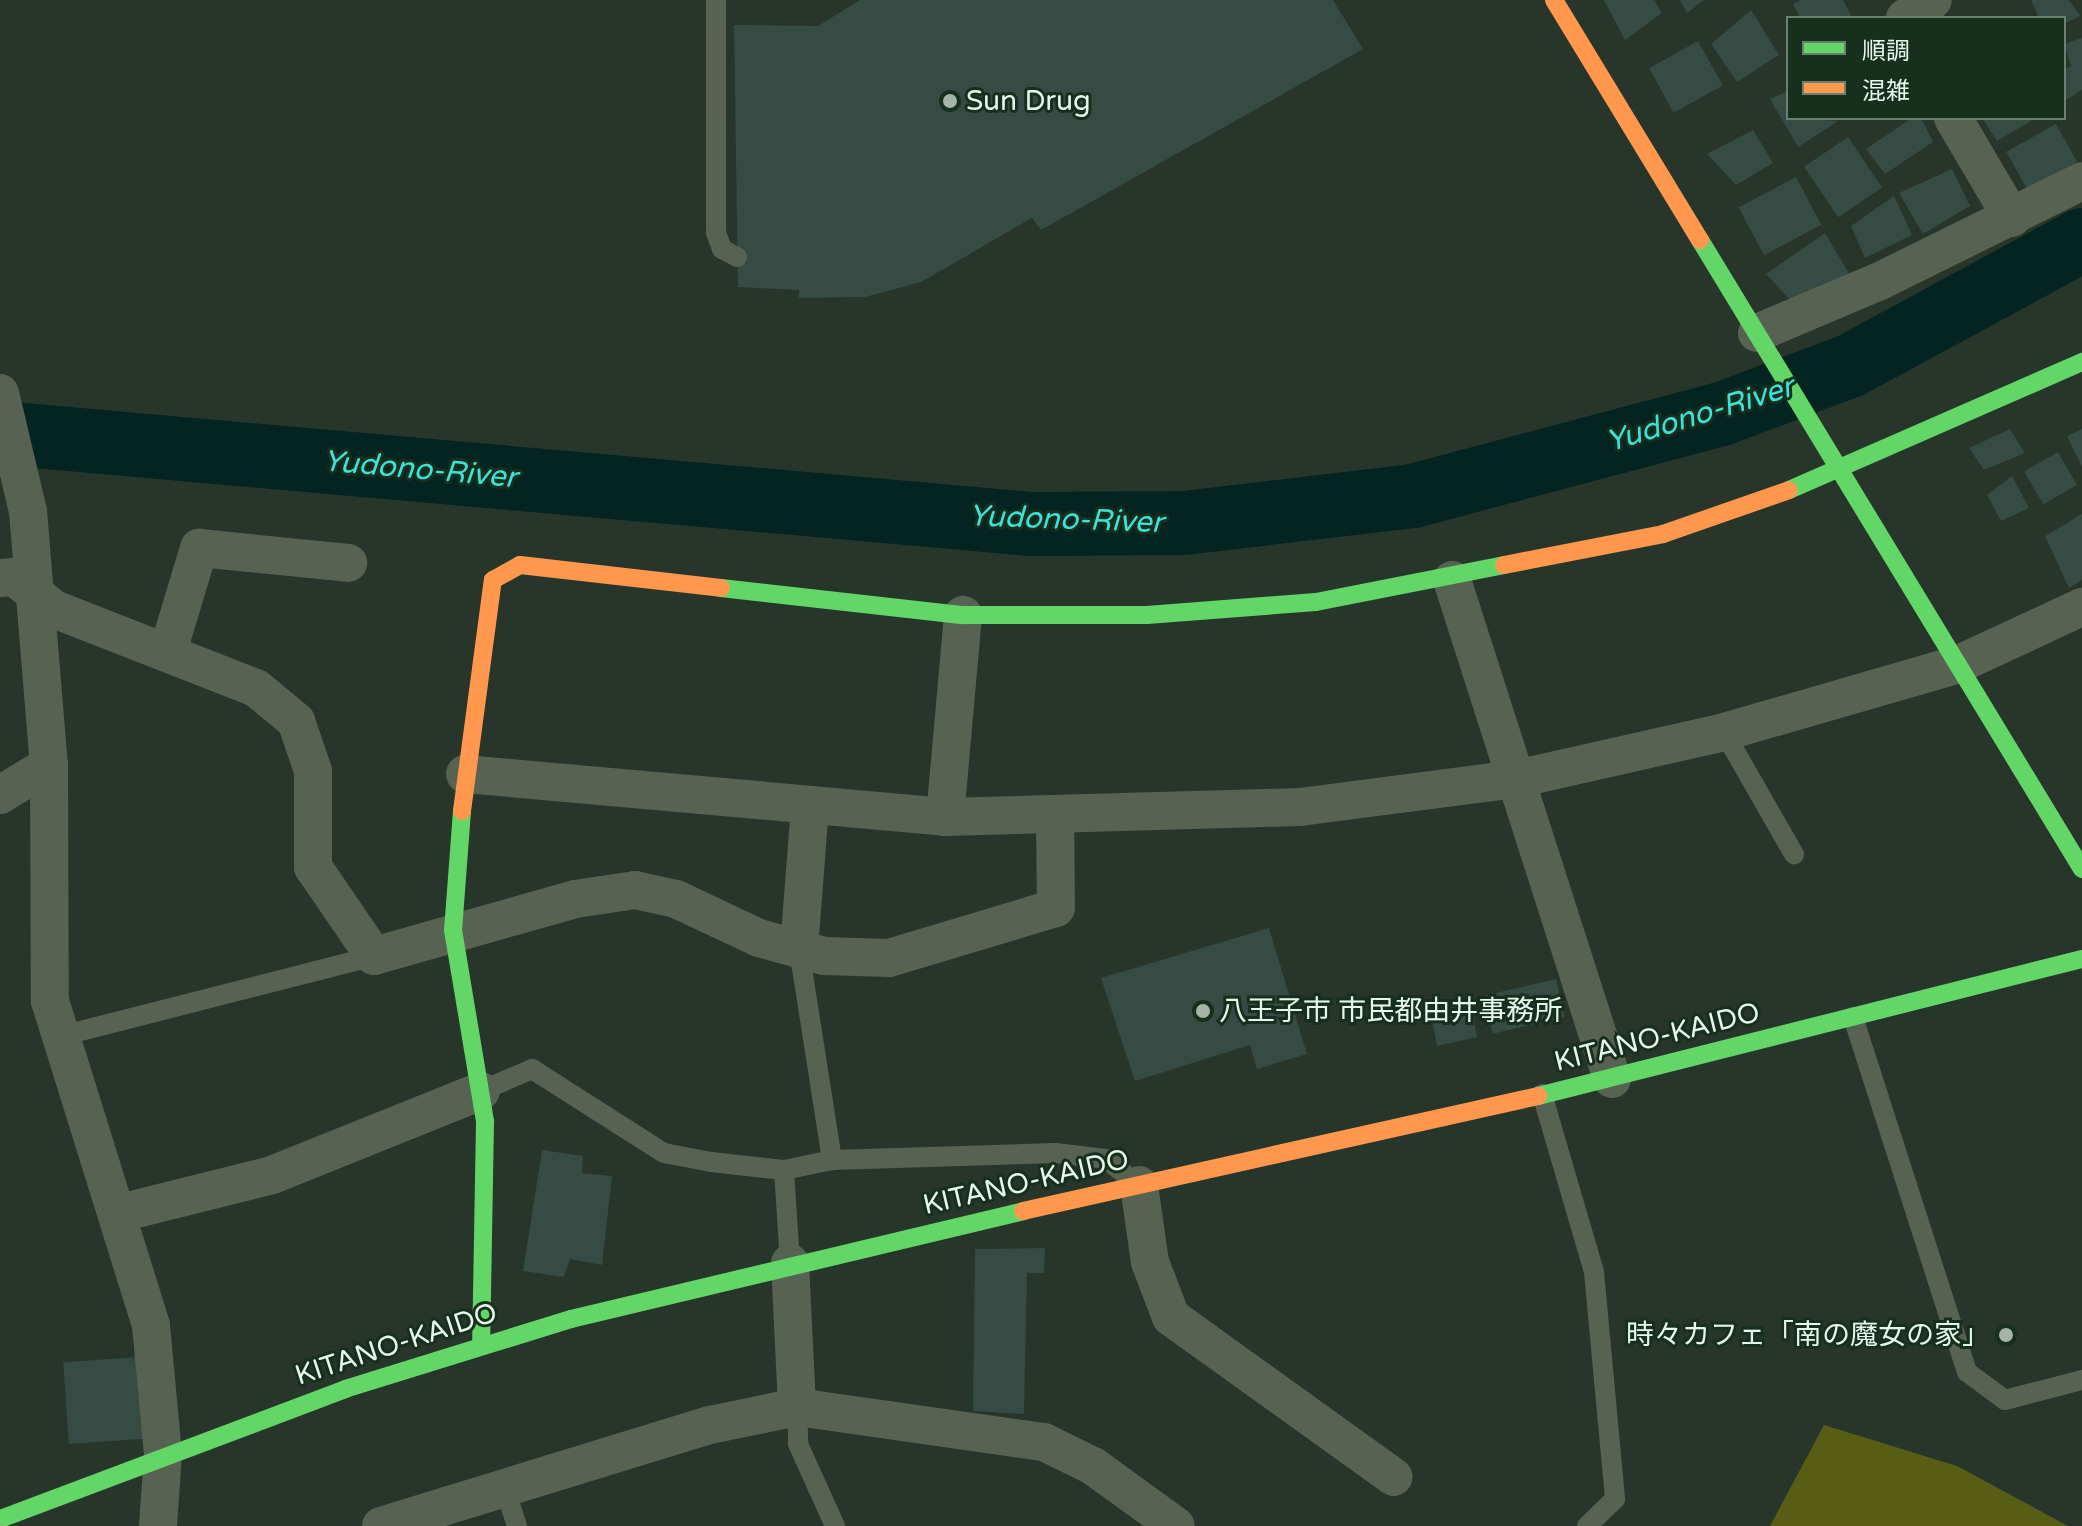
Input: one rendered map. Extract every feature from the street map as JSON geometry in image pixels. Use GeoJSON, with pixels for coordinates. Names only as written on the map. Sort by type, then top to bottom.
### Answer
{"type":"FeatureCollection","features":[{"type":"Feature","properties":{"kind":"street"},"geometry":{"type":"LineString","coordinates":[[1554,0],[2082,869]]}},
{"type":"Feature","properties":{"kind":"street"},"geometry":{"type":"LineString","coordinates":[[1908,16],[1933,0]]}},
{"type":"Feature","properties":{"kind":"street"},"geometry":{"type":"LineString","coordinates":[[1954,120],[2012,218]]}},
{"type":"Feature","properties":{"kind":"street"},"geometry":{"type":"LineString","coordinates":[[1762,341],[2082,181]]}},
{"type":"Feature","properties":{"kind":"street"},"geometry":{"type":"LineString","coordinates":[[481,1345],[481,1091],[453,930],[465,774],[493,580],[520,565],[963,615],[1228,610],[1452,580],[1651,537],[1841,472],[2082,362]]}},
{"type":"Feature","properties":{"kind":"street"},"geometry":{"type":"LineString","coordinates":[[0,393],[27,506],[17,586],[49,765],[50,1001],[57,1037],[120,1213],[151,1325],[163,1454],[158,1526]]}},
{"type":"Feature","properties":{"kind":"street"},"geometry":{"type":"LineString","coordinates":[[168,651],[199,548],[348,563]]}},
{"type":"Feature","properties":{"kind":"street"},"geometry":{"type":"LineString","coordinates":[[1452,580],[1612,1079]]}},
{"type":"Feature","properties":{"kind":"street"},"geometry":{"type":"LineString","coordinates":[[17,586],[54,609],[168,651],[256,688],[296,721],[313,771],[313,867],[374,956],[453,930],[635,890],[799,949],[889,958],[1056,908],[1055,818]]}},
{"type":"Feature","properties":{"kind":"street"},"geometry":{"type":"LineString","coordinates":[[465,774],[945,817],[1055,818],[1300,807],[1516,779],[1724,732],[1959,664],[2082,607]]}},
{"type":"Feature","properties":{"kind":"street"},"geometry":{"type":"LineString","coordinates":[[945,817],[963,615]]}},
{"type":"Feature","properties":{"kind":"street"},"geometry":{"type":"LineString","coordinates":[[0,795],[49,765]]}},
{"type":"Feature","properties":{"kind":"street"},"geometry":{"type":"LineString","coordinates":[[799,949],[810,807]]}},
{"type":"Feature","properties":{"kind":"street","name":"KITANO-KAIDO"},"geometry":{"type":"LineString","coordinates":[[0,1519],[163,1454],[481,1345],[790,1263],[1612,1079],[2082,959]]}},
{"type":"Feature","properties":{"kind":"street"},"geometry":{"type":"LineString","coordinates":[[120,1213],[272,1175],[481,1091]]}},
{"type":"Feature","properties":{"kind":"street"},"geometry":{"type":"LineString","coordinates":[[1139,1185],[1150,1262],[1171,1317],[1394,1477]]}},
{"type":"Feature","properties":{"kind":"street"},"geometry":{"type":"LineString","coordinates":[[790,1263],[797,1407]]}},
{"type":"Feature","properties":{"kind":"street"},"geometry":{"type":"LineString","coordinates":[[381,1526],[504,1486],[797,1407],[1044,1442],[1093,1466],[1176,1526]]}},
{"type":"Feature","properties":{"kind":"lane"},"geometry":{"type":"LineString","coordinates":[[716,0],[716,233],[722,249],[737,257]]}},
{"type":"Feature","properties":{"kind":"lane"},"geometry":{"type":"LineString","coordinates":[[1724,732],[1794,854]]}},
{"type":"Feature","properties":{"kind":"lane"},"geometry":{"type":"LineString","coordinates":[[799,949],[832,1160]]}},
{"type":"Feature","properties":{"kind":"lane"},"geometry":{"type":"LineString","coordinates":[[57,1037],[374,956]]}},
{"type":"Feature","properties":{"kind":"lane"},"geometry":{"type":"LineString","coordinates":[[1853,1017],[1967,1372],[2005,1400],[2082,1380]]}},
{"type":"Feature","properties":{"kind":"lane"},"geometry":{"type":"LineString","coordinates":[[481,1091],[532,1069],[664,1153],[784,1170],[832,1160],[1055,1153],[1106,1159],[1139,1185]]}},
{"type":"Feature","properties":{"kind":"lane"},"geometry":{"type":"LineString","coordinates":[[1542,1094],[1594,1272],[1615,1499],[1587,1526]]}},
{"type":"Feature","properties":{"kind":"lane"},"geometry":{"type":"LineString","coordinates":[[784,1170],[790,1263]]}},
{"type":"Feature","properties":{"kind":"lane"},"geometry":{"type":"LineString","coordinates":[[797,1407],[798,1444],[835,1526]]}},
{"type":"Feature","properties":{"kind":"lane"},"geometry":{"type":"LineString","coordinates":[[504,1486],[517,1526]]}},
{"type":"Feature","properties":{"kind":"green space"},"geometry":{"type":"Polygon","coordinates":[[[1824,1425],[1957,1466],[2068,1526],[1770,1526],[1824,1425]]]}},
{"type":"Feature","properties":{"kind":"building"},"geometry":{"type":"Polygon","coordinates":[[[860,0],[1333,0],[1363,49],[1041,230],[1032,218],[921,282],[865,297],[799,298],[799,290],[738,287],[734,25],[818,26],[860,0]]]}},
{"type":"Feature","properties":{"kind":"building"},"geometry":{"type":"Polygon","coordinates":[[[1604,0],[1654,0],[1662,13],[1625,40],[1604,0]]]}},
{"type":"Feature","properties":{"kind":"building"},"geometry":{"type":"Polygon","coordinates":[[[1680,0],[1704,0],[1687,13],[1680,0]]]}},
{"type":"Feature","properties":{"kind":"building"},"geometry":{"type":"Polygon","coordinates":[[[1801,0],[1843,0],[1851,16],[1799,16],[1793,4],[1801,0]]]}},
{"type":"Feature","properties":{"kind":"building"},"geometry":{"type":"Polygon","coordinates":[[[2031,0],[2069,0],[2080,16],[2066,23],[2066,16],[2038,16],[2031,0]]]}},
{"type":"Feature","properties":{"kind":"building"},"geometry":{"type":"Polygon","coordinates":[[[1751,10],[1779,55],[1737,82],[1711,44],[1751,10]]]}},
{"type":"Feature","properties":{"kind":"building"},"geometry":{"type":"Polygon","coordinates":[[[2082,38],[2082,90],[2066,100],[2066,68],[2071,66],[2066,43],[2082,38]]]}},
{"type":"Feature","properties":{"kind":"building"},"geometry":{"type":"Polygon","coordinates":[[[1698,41],[1723,86],[1674,113],[1649,68],[1698,41]]]}},
{"type":"Feature","properties":{"kind":"building"},"geometry":{"type":"Polygon","coordinates":[[[1786,92],[1786,120],[1838,121],[1798,147],[1770,99],[1786,92]]]}},
{"type":"Feature","properties":{"kind":"building"},"geometry":{"type":"Polygon","coordinates":[[[1909,120],[1922,120],[1933,142],[1885,174],[1866,149],[1909,120]]]}},
{"type":"Feature","properties":{"kind":"building"},"geometry":{"type":"Polygon","coordinates":[[[1983,120],[2033,120],[1997,141],[1983,120]]]}},
{"type":"Feature","properties":{"kind":"building"},"geometry":{"type":"Polygon","coordinates":[[[2056,124],[2077,162],[2027,189],[2006,152],[2056,124]]]}},
{"type":"Feature","properties":{"kind":"building"},"geometry":{"type":"Polygon","coordinates":[[[1753,130],[1773,163],[1736,185],[1707,154],[1753,130]]]}},
{"type":"Feature","properties":{"kind":"building"},"geometry":{"type":"Polygon","coordinates":[[[1848,137],[1882,188],[1838,217],[1804,167],[1848,137]]]}},
{"type":"Feature","properties":{"kind":"building"},"geometry":{"type":"Polygon","coordinates":[[[1952,169],[1970,206],[1923,234],[1899,193],[1952,169]]]}},
{"type":"Feature","properties":{"kind":"building"},"geometry":{"type":"Polygon","coordinates":[[[1796,177],[1821,225],[1764,255],[1739,208],[1796,177]]]}},
{"type":"Feature","properties":{"kind":"building"},"geometry":{"type":"Polygon","coordinates":[[[1894,196],[1912,235],[1865,258],[1851,226],[1894,196]]]}},
{"type":"Feature","properties":{"kind":"building"},"geometry":{"type":"Polygon","coordinates":[[[1825,233],[1853,280],[1796,306],[1766,274],[1825,233]]]}},
{"type":"Feature","properties":{"kind":"building"},"geometry":{"type":"Polygon","coordinates":[[[2010,429],[2025,453],[1984,470],[1969,448],[2010,429]]]}},
{"type":"Feature","properties":{"kind":"building"},"geometry":{"type":"Polygon","coordinates":[[[2082,429],[2082,467],[2067,436],[2082,429]]]}},
{"type":"Feature","properties":{"kind":"building"},"geometry":{"type":"Polygon","coordinates":[[[2058,452],[2077,485],[2043,504],[2024,472],[2058,452]]]}},
{"type":"Feature","properties":{"kind":"building"},"geometry":{"type":"Polygon","coordinates":[[[2012,476],[2029,508],[2001,521],[1987,495],[2012,476]]]}},
{"type":"Feature","properties":{"kind":"building"},"geometry":{"type":"Polygon","coordinates":[[[2082,514],[2082,580],[2069,588],[2045,536],[2082,514]]]}},
{"type":"Feature","properties":{"kind":"building","name":"八王子市 市民都由井事務所"},"geometry":{"type":"Polygon","coordinates":[[[1269,928],[1307,1054],[1257,1069],[1250,1045],[1135,1081],[1101,978],[1269,928]]]}},
{"type":"Feature","properties":{"kind":"building"},"geometry":{"type":"Polygon","coordinates":[[[1556,979],[1565,1017],[1493,1034],[1484,996],[1556,979]]]}},
{"type":"Feature","properties":{"kind":"building"},"geometry":{"type":"Polygon","coordinates":[[[1470,1003],[1477,1037],[1437,1046],[1430,1012],[1470,1003]]]}},
{"type":"Feature","properties":{"kind":"building"},"geometry":{"type":"Polygon","coordinates":[[[542,1150],[583,1156],[582,1173],[612,1176],[602,1265],[570,1259],[564,1277],[523,1271],[542,1150]]]}},
{"type":"Feature","properties":{"kind":"building"},"geometry":{"type":"Polygon","coordinates":[[[1045,1248],[1044,1273],[1027,1273],[1024,1414],[973,1411],[975,1249],[1045,1248]]]}},
{"type":"Feature","properties":{"kind":"building"},"geometry":{"type":"Polygon","coordinates":[[[139,1357],[145,1439],[69,1444],[63,1362],[139,1357]]]}},
{"type":"Feature","properties":{"kind":"waterway","name":"Yudono-River"},"geometry":{"type":"LineString","coordinates":[[0,433],[1032,524],[1184,523],[1413,496],[1724,413],[1850,366],[2082,240]]}},
{"type":"Feature","properties":{"kind":"traffic: fast"},"geometry":{"type":"LineString","coordinates":[[1700,240],[2082,869]]}},
{"type":"Feature","properties":{"kind":"traffic: fast"},"geometry":{"type":"LineString","coordinates":[[1789,490],[2082,362]]}},
{"type":"Feature","properties":{"kind":"traffic: fast"},"geometry":{"type":"LineString","coordinates":[[721,588],[963,615],[1147,615],[1316,602],[1504,565]]}},
{"type":"Feature","properties":{"kind":"traffic: fast"},"geometry":{"type":"LineString","coordinates":[[462,811],[453,930],[485,1122],[481,1345]]}},
{"type":"Feature","properties":{"kind":"traffic: fast"},"geometry":{"type":"LineString","coordinates":[[1538,1096],[2082,959]]}},
{"type":"Feature","properties":{"kind":"traffic: fast"},"geometry":{"type":"LineString","coordinates":[[0,1519],[345,1389],[571,1319],[1023,1211]]}},
{"type":"Feature","properties":{"kind":"traffic: slow"},"geometry":{"type":"LineString","coordinates":[[1554,0],[1700,240]]}},
{"type":"Feature","properties":{"kind":"traffic: slow"},"geometry":{"type":"LineString","coordinates":[[1504,565],[1663,534],[1789,490]]}},
{"type":"Feature","properties":{"kind":"traffic: slow"},"geometry":{"type":"LineString","coordinates":[[462,811],[493,580],[520,565],[721,588]]}},
{"type":"Feature","properties":{"kind":"traffic: slow"},"geometry":{"type":"LineString","coordinates":[[1023,1211],[1538,1096]]}},
{"type":"Feature","properties":{"kind":"place","name":"Sun Drug"},"geometry":{"type":"Point","coordinates":[950,101]}},
{"type":"Feature","properties":{"kind":"place","name":"八王子市 市民都由井事務所"},"geometry":{"type":"Point","coordinates":[1203,1011]}},
{"type":"Feature","properties":{"kind":"place","name":"時々カフェ「南の魔女の家」"},"geometry":{"type":"Point","coordinates":[2006,1335]}}]}
